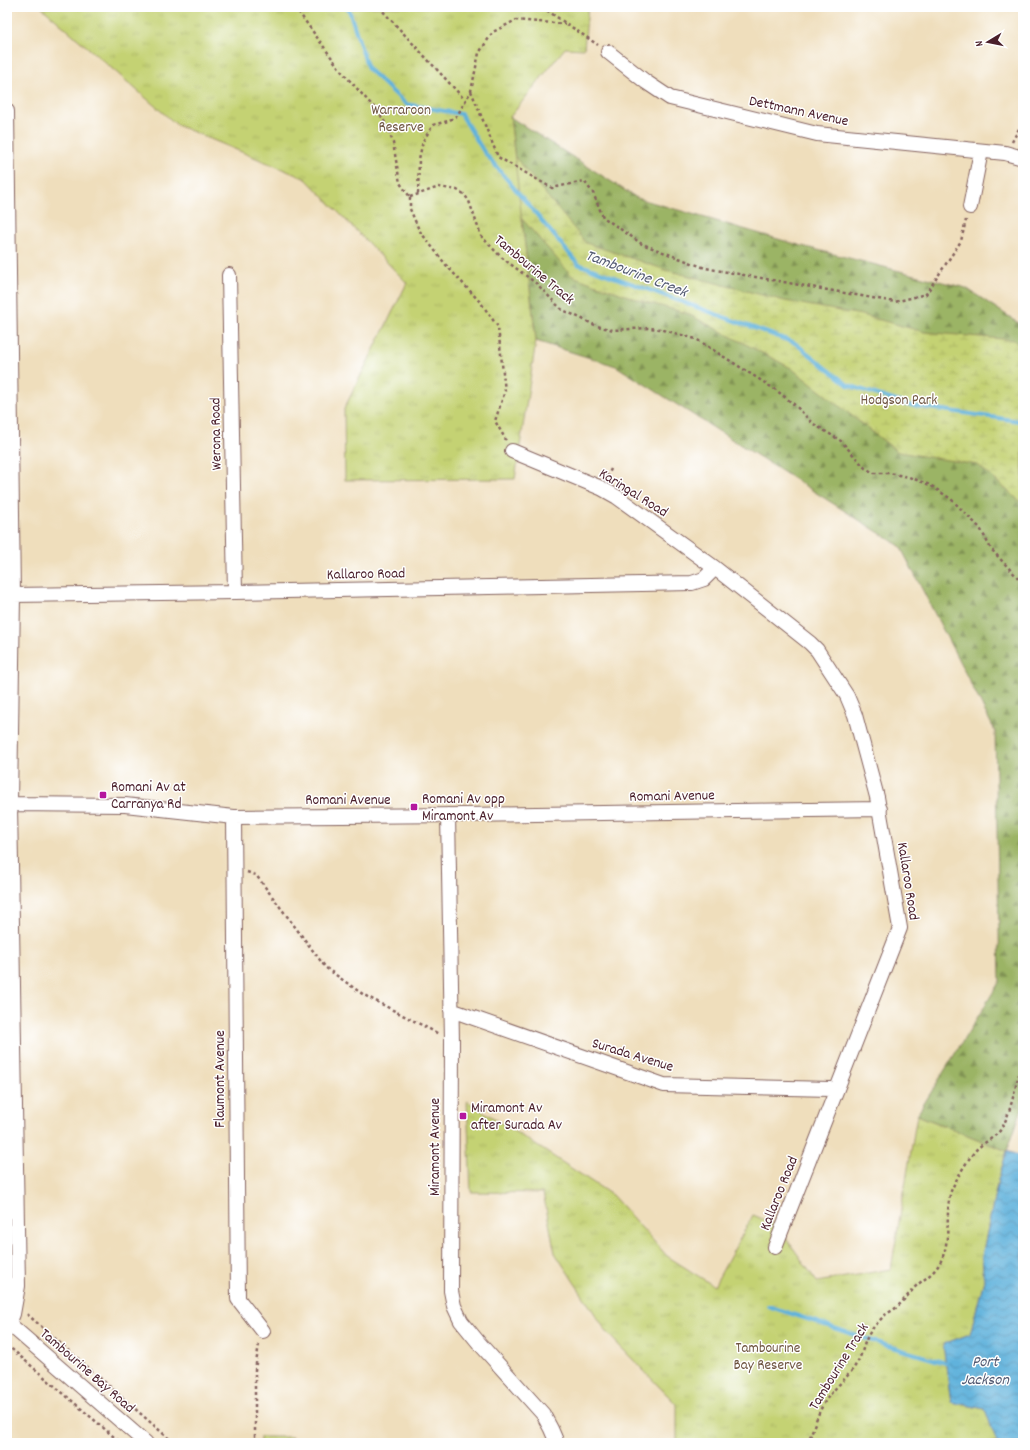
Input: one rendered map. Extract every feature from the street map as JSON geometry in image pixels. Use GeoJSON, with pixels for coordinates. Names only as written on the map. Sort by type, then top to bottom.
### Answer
{"type":"FeatureCollection","features":[{"type":"Feature","properties":{"kind":"street","name":"Dettmann Avenue"},"geometry":{"type":"LineString","coordinates":[[608,52],[646,82],[670,98],[817,134],[1007,153],[1023,158]]}},
{"type":"Feature","properties":{"kind":"street"},"geometry":{"type":"LineString","coordinates":[[7,111],[13,595],[9,737],[18,1286],[13,1314],[8,1323]]}},
{"type":"Feature","properties":{"kind":"street"},"geometry":{"type":"LineString","coordinates":[[970,207],[981,151]]}},
{"type":"Feature","properties":{"kind":"street","name":"Werona Road"},"geometry":{"type":"LineString","coordinates":[[230,275],[235,592]]}},
{"type":"Feature","properties":{"kind":"street","name":"Karingal Road"},"geometry":{"type":"LineString","coordinates":[[512,451],[601,488],[728,578]]}},
{"type":"Feature","properties":{"kind":"street","name":"Kallaroo Road"},"geometry":{"type":"LineString","coordinates":[[13,595],[692,584],[704,579],[715,568]]}},
{"type":"Feature","properties":{"kind":"street","name":"Kallaroo Road"},"geometry":{"type":"LineString","coordinates":[[728,578],[810,643],[824,660],[847,696],[860,730],[880,809],[900,928],[775,1247]]}},
{"type":"Feature","properties":{"kind":"street","name":"Romani Avenue"},"geometry":{"type":"LineString","coordinates":[[10,804],[125,805],[234,817],[880,809]]}},
{"type":"Feature","properties":{"kind":"street","name":"Miramont Avenue"},"geometry":{"type":"LineString","coordinates":[[448,815],[452,1041],[451,1291],[454,1306],[461,1321],[543,1414],[557,1443]]}},
{"type":"Feature","properties":{"kind":"street","name":"Flaumont Avenue"},"geometry":{"type":"LineString","coordinates":[[234,817],[238,1299],[263,1331]]}},
{"type":"Feature","properties":{"kind":"street","name":"Surada Avenue"},"geometry":{"type":"LineString","coordinates":[[451,1010],[664,1085],[831,1089],[836,1091]]}},
{"type":"Feature","properties":{"kind":"street","name":"Tambourine Bay Road"},"geometry":{"type":"LineString","coordinates":[[8,1323],[146,1443]]}},
{"type":"Feature","properties":{"kind":"path"},"geometry":{"type":"LineString","coordinates":[[296,7],[342,72],[380,114],[388,128],[393,143],[400,183],[410,197],[410,210],[419,230],[446,265],[481,303],[498,327],[505,391],[495,421],[512,451]]}},
{"type":"Feature","properties":{"kind":"path"},"geometry":{"type":"LineString","coordinates":[[379,7],[465,102]]}},
{"type":"Feature","properties":{"kind":"path"},"geometry":{"type":"LineString","coordinates":[[542,7],[608,52]]}},
{"type":"Feature","properties":{"kind":"path"},"geometry":{"type":"LineString","coordinates":[[418,194],[420,159],[423,141],[433,125],[448,121],[457,116],[471,91],[478,53],[493,32],[516,20],[565,24]]}},
{"type":"Feature","properties":{"kind":"path"},"geometry":{"type":"LineString","coordinates":[[471,91],[498,157],[552,188],[584,181],[593,193],[603,217],[642,244],[705,268],[895,302],[926,294],[960,241],[970,207]]}},
{"type":"Feature","properties":{"kind":"path"},"geometry":{"type":"LineString","coordinates":[[1007,153],[1023,121]]}},
{"type":"Feature","properties":{"kind":"path","name":"Tambourine Track"},"geometry":{"type":"LineString","coordinates":[[410,197],[439,187],[457,190],[464,194],[469,201],[480,236],[501,257],[537,284],[561,309],[597,326],[614,330],[648,328],[660,329],[696,339],[776,390],[796,406],[812,423],[841,441],[865,468],[874,473],[889,473],[909,477],[930,485],[951,500],[980,528],[992,549],[1018,578],[1023,586]]}},
{"type":"Feature","properties":{"kind":"path"},"geometry":{"type":"LineString","coordinates":[[234,869],[256,875],[326,968],[364,996],[452,1041]]}},
{"type":"Feature","properties":{"kind":"path","name":"Tambourine Track"},"geometry":{"type":"LineString","coordinates":[[808,1443],[813,1427],[828,1398],[848,1376],[859,1359],[868,1335],[885,1315],[897,1307],[917,1285],[931,1274],[942,1259],[948,1229],[951,1192],[959,1174],[977,1148],[991,1139],[1002,1127],[1014,1094],[1017,1077],[1023,1062]]}},
{"type":"Feature","properties":{"kind":"path"},"geometry":{"type":"LineString","coordinates":[[15,1305],[123,1396],[174,1443]]}},
{"type":"Feature","properties":{"kind":"path"},"geometry":{"type":"LineString","coordinates":[[255,1443],[255,1370],[258,1348],[263,1331]]}},
{"type":"Feature","properties":{"kind":"path"},"geometry":{"type":"LineString","coordinates":[[7,1345],[122,1443]]}},
{"type":"Feature","properties":{"kind":"green space","name":"Warraroon Reserve"},"geometry":{"type":"Polygon","coordinates":[[[41,7],[588,7],[584,49],[565,48],[510,117],[536,341],[515,479],[345,480],[344,409],[407,283],[306,179],[177,125],[41,7]]]}},
{"type":"Feature","properties":{"kind":"green space","name":"Hodgson Park"},"geometry":{"type":"Polygon","coordinates":[[[510,117],[637,198],[802,246],[966,288],[1023,326],[1023,1106],[1007,1151],[917,1115],[1000,981],[995,731],[900,546],[616,366],[536,341],[510,117]]]}},
{"type":"Feature","properties":{"kind":"green space"},"geometry":{"type":"Polygon","coordinates":[[[501,140],[586,243],[666,270],[785,301],[862,315],[924,332],[1014,340],[1023,350],[1023,504],[978,465],[898,452],[791,368],[686,313],[642,301],[572,276],[472,162],[501,140]]]}},
{"type":"Feature","properties":{"kind":"green space","name":"Tambourine Bay Reserve"},"geometry":{"type":"Polygon","coordinates":[[[467,1101],[612,1195],[667,1256],[714,1286],[753,1215],[777,1225],[817,1282],[891,1269],[917,1115],[1007,1151],[998,1180],[982,1256],[984,1280],[970,1334],[943,1344],[951,1402],[985,1409],[998,1443],[677,1443],[677,1405],[608,1334],[555,1253],[543,1193],[471,1192],[467,1101]]]}},
{"type":"Feature","properties":{"kind":"green space"},"geometry":{"type":"Polygon","coordinates":[[[260,1437],[292,1437],[292,1443],[260,1443],[260,1437]]]}},
{"type":"Feature","properties":{"kind":"water","name":"Port Jackson"},"geometry":{"type":"Polygon","coordinates":[[[1007,1151],[1023,1157],[1023,1443],[997,1443],[985,1409],[951,1402],[943,1344],[970,1334],[984,1280],[982,1256],[998,1180],[1007,1151]]]}},
{"type":"Feature","properties":{"kind":"waterway","name":"Tambourine Creek"},"geometry":{"type":"LineString","coordinates":[[346,7],[349,10],[368,69],[406,104],[461,114],[484,152],[578,264],[795,343],[848,385],[908,405],[1019,421],[1023,425]]}},
{"type":"Feature","properties":{"kind":"waterway"},"geometry":{"type":"LineString","coordinates":[[768,1306],[888,1346],[946,1363]]}},
{"type":"Feature","properties":{"kind":"place","name":"Romani Av at Carranya Rd"},"geometry":{"type":"Point","coordinates":[103,795]}},
{"type":"Feature","properties":{"kind":"place","name":"Romani Av opp Miramont Av"},"geometry":{"type":"Point","coordinates":[414,807]}},
{"type":"Feature","properties":{"kind":"place","name":"Miramont Av after Surada Av"},"geometry":{"type":"Point","coordinates":[463,1116]}}]}
